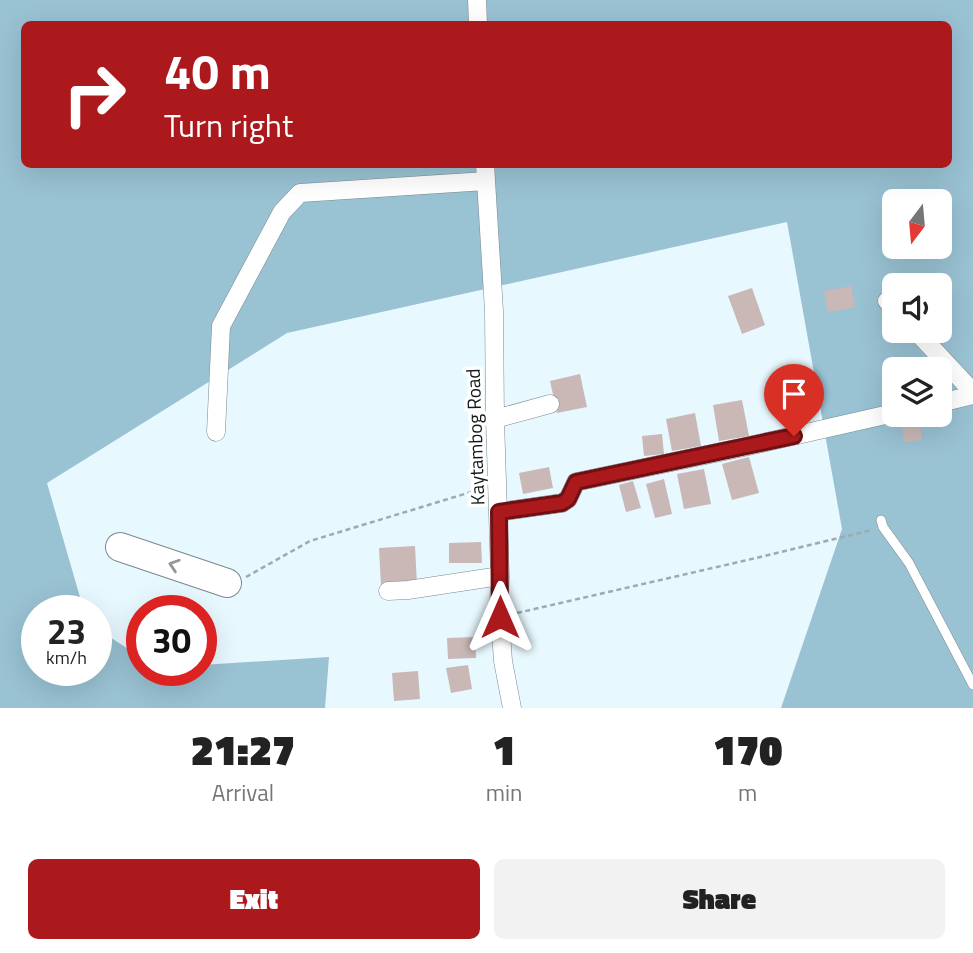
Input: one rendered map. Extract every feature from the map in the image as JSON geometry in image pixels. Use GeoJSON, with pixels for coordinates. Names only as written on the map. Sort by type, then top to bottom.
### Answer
{"type":"FeatureCollection","features":[{"type":"Feature","properties":{"kind":"main road"},"geometry":{"type":"LineString","coordinates":[[120,547],[227,583]]}},
{"type":"Feature","properties":{"kind":"street"},"geometry":{"type":"LineString","coordinates":[[477,0],[478,21]]}},
{"type":"Feature","properties":{"kind":"street"},"geometry":{"type":"LineString","coordinates":[[216,432],[221,326],[282,212],[300,193],[485,173]]}},
{"type":"Feature","properties":{"kind":"street","name":"Kaytambog Road"},"geometry":{"type":"LineString","coordinates":[[485,173],[494,311],[500,617],[503,661],[512,708]]}},
{"type":"Feature","properties":{"kind":"street"},"geometry":{"type":"LineString","coordinates":[[927,343],[973,393],[952,399]]}},
{"type":"Feature","properties":{"kind":"street"},"geometry":{"type":"LineString","coordinates":[[495,419],[550,404]]}},
{"type":"Feature","properties":{"kind":"street"},"geometry":{"type":"LineString","coordinates":[[499,512],[562,503],[568,499],[576,482],[882,416]]}},
{"type":"Feature","properties":{"kind":"street"},"geometry":{"type":"LineString","coordinates":[[388,591],[500,576]]}},
{"type":"Feature","properties":{"kind":"lane"},"geometry":{"type":"LineString","coordinates":[[882,523],[909,563],[973,685]]}},
{"type":"Feature","properties":{"kind":"path"},"geometry":{"type":"LineString","coordinates":[[227,583],[249,575],[310,541],[498,484]]}},
{"type":"Feature","properties":{"kind":"path"},"geometry":{"type":"LineString","coordinates":[[500,617],[756,558],[882,523]]}},
{"type":"Feature","properties":{"kind":"shaded area"},"geometry":{"type":"Polygon","coordinates":[[[0,0],[973,0],[973,708],[781,708],[842,529],[787,222],[287,333],[47,483],[79,595],[21,595],[21,686],[112,686],[112,638],[126,648],[126,686],[217,686],[217,664],[329,657],[325,708],[0,708],[0,0]]]}},
{"type":"Feature","properties":{"kind":"building"},"geometry":{"type":"Polygon","coordinates":[[[851,286],[855,307],[828,312],[824,291],[851,286]]]}},
{"type":"Feature","properties":{"kind":"building"},"geometry":{"type":"Polygon","coordinates":[[[752,288],[765,325],[742,334],[728,296],[752,288]]]}},
{"type":"Feature","properties":{"kind":"building"},"geometry":{"type":"Polygon","coordinates":[[[580,374],[587,407],[557,413],[550,381],[580,374]]]}},
{"type":"Feature","properties":{"kind":"building"},"geometry":{"type":"Polygon","coordinates":[[[742,400],[749,436],[719,441],[713,405],[742,400]]]}},
{"type":"Feature","properties":{"kind":"building"},"geometry":{"type":"Polygon","coordinates":[[[695,413],[701,446],[672,451],[666,419],[695,413]]]}},
{"type":"Feature","properties":{"kind":"building"},"geometry":{"type":"Polygon","coordinates":[[[902,427],[920,427],[922,440],[904,442],[902,427]]]}},
{"type":"Feature","properties":{"kind":"building"},"geometry":{"type":"Polygon","coordinates":[[[662,434],[664,454],[644,456],[642,436],[662,434]]]}},
{"type":"Feature","properties":{"kind":"building"},"geometry":{"type":"Polygon","coordinates":[[[749,457],[759,493],[732,500],[722,464],[749,457]]]}},
{"type":"Feature","properties":{"kind":"building"},"geometry":{"type":"Polygon","coordinates":[[[549,467],[553,488],[523,494],[519,473],[549,467]]]}},
{"type":"Feature","properties":{"kind":"building"},"geometry":{"type":"Polygon","coordinates":[[[704,469],[711,504],[684,509],[677,474],[704,469]]]}},
{"type":"Feature","properties":{"kind":"building"},"geometry":{"type":"Polygon","coordinates":[[[664,479],[672,514],[655,518],[646,484],[664,479]]]}},
{"type":"Feature","properties":{"kind":"building"},"geometry":{"type":"Polygon","coordinates":[[[633,481],[641,508],[626,512],[619,485],[633,481]]]}},
{"type":"Feature","properties":{"kind":"building"},"geometry":{"type":"Polygon","coordinates":[[[481,542],[482,563],[449,563],[449,543],[481,542]]]}},
{"type":"Feature","properties":{"kind":"building"},"geometry":{"type":"Polygon","coordinates":[[[415,546],[417,584],[381,586],[379,548],[415,546]]]}},
{"type":"Feature","properties":{"kind":"building"},"geometry":{"type":"Polygon","coordinates":[[[475,637],[476,658],[448,659],[447,638],[475,637]]]}},
{"type":"Feature","properties":{"kind":"building"},"geometry":{"type":"Polygon","coordinates":[[[468,665],[472,689],[451,693],[446,668],[468,665]]]}},
{"type":"Feature","properties":{"kind":"building"},"geometry":{"type":"Polygon","coordinates":[[[418,671],[420,699],[394,701],[392,673],[418,671]]]}},
{"type":"Feature","properties":{"kind":"route"},"geometry":{"type":"LineString","coordinates":[[500,617],[499,512],[562,503],[568,499],[576,482],[794,436]]}}]}
